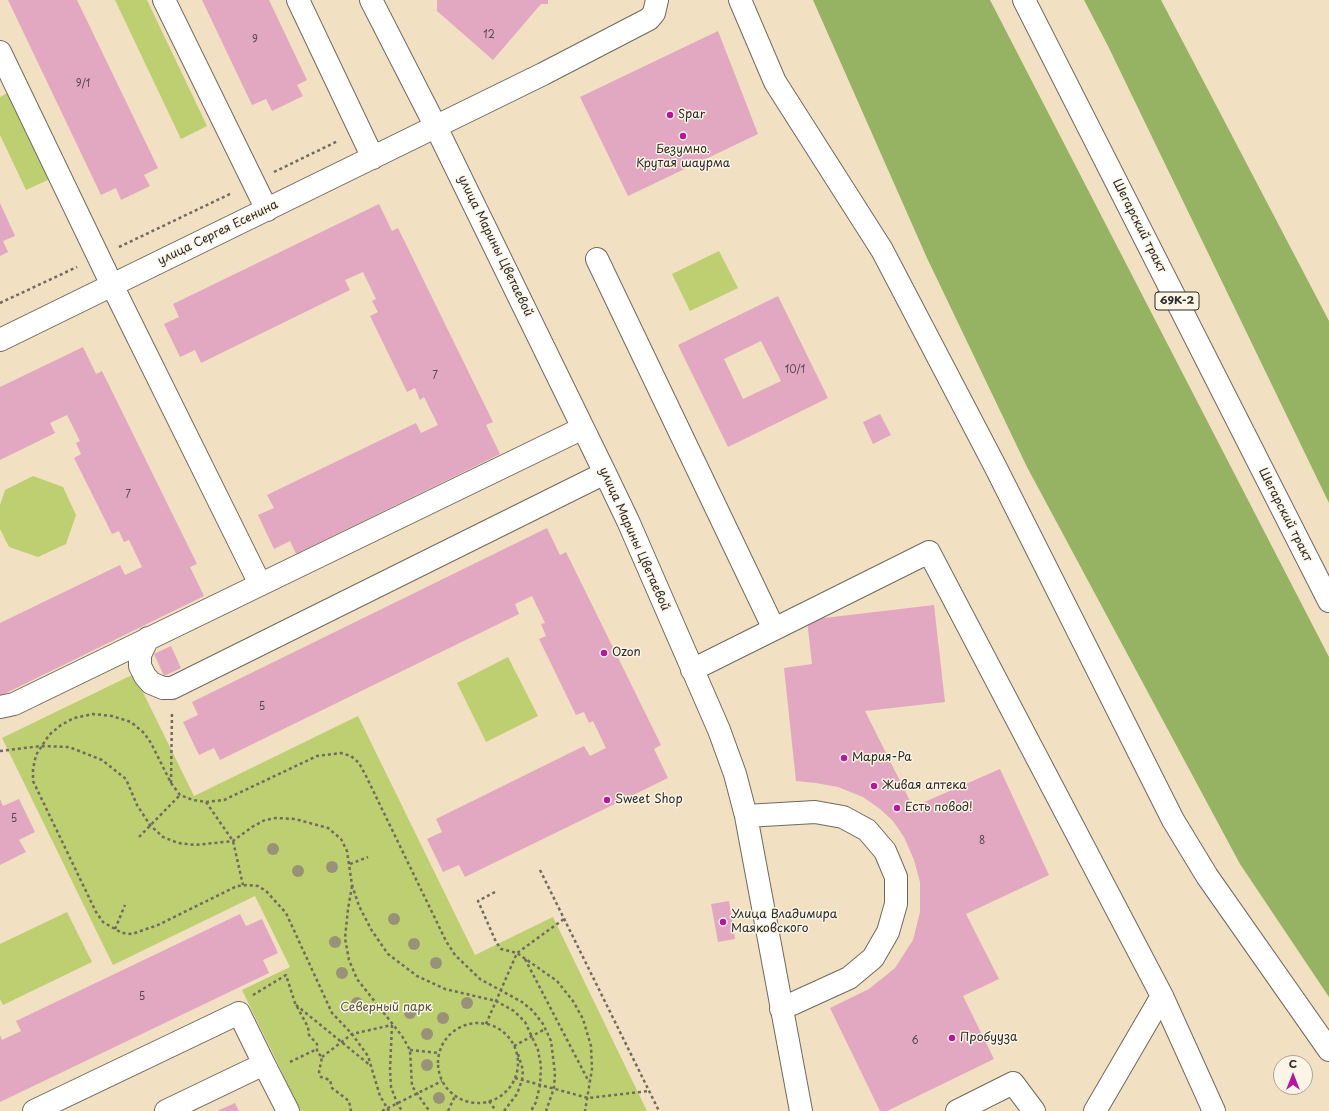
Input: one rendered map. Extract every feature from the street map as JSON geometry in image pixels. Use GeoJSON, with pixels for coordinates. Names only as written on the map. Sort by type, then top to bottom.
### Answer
{"type":"FeatureCollection","features":[{"type":"Feature","properties":{"kind":"street"},"geometry":{"type":"LineString","coordinates":[[164,0],[267,210]]}},
{"type":"Feature","properties":{"kind":"street"},"geometry":{"type":"LineString","coordinates":[[298,0],[373,158]]}},
{"type":"Feature","properties":{"kind":"street","name":"улица Марины Цветаевой"},"geometry":{"type":"LineString","coordinates":[[370,0],[436,127],[605,473],[719,730],[735,774],[746,816],[801,1111]]}},
{"type":"Feature","properties":{"kind":"street","name":"улица Сергея Есенина"},"geometry":{"type":"LineString","coordinates":[[0,340],[543,74],[648,19],[654,13],[657,0]]}},
{"type":"Feature","properties":{"kind":"street"},"geometry":{"type":"LineString","coordinates":[[740,0],[775,82],[885,257],[995,466],[1172,820],[1207,876],[1329,1050]]}},
{"type":"Feature","properties":{"kind":"street","name":"Шегарский тракт"},"geometry":{"type":"LineString","coordinates":[[1024,0],[1329,601]]}},
{"type":"Feature","properties":{"kind":"street"},"geometry":{"type":"LineString","coordinates":[[0,52],[112,285],[260,584]]}},
{"type":"Feature","properties":{"kind":"street"},"geometry":{"type":"LineString","coordinates":[[597,259],[774,629]]}},
{"type":"Feature","properties":{"kind":"street"},"geometry":{"type":"LineString","coordinates":[[0,707],[14,704],[583,428]]}},
{"type":"Feature","properties":{"kind":"street"},"geometry":{"type":"LineString","coordinates":[[148,638],[140,655],[140,666],[145,676],[151,683],[163,688],[172,688],[605,473]]}},
{"type":"Feature","properties":{"kind":"street"},"geometry":{"type":"LineString","coordinates":[[692,670],[929,552],[1162,996],[1214,1111]]}},
{"type":"Feature","properties":{"kind":"street"},"geometry":{"type":"LineString","coordinates":[[746,816],[815,812],[842,817],[867,830],[885,851],[896,877],[896,904],[888,932],[873,958],[849,978],[782,1009]]}},
{"type":"Feature","properties":{"kind":"street"},"geometry":{"type":"LineString","coordinates":[[1095,1111],[1162,996]]}},
{"type":"Feature","properties":{"kind":"street"},"geometry":{"type":"LineString","coordinates":[[34,1111],[239,1013],[288,1111]]}},
{"type":"Feature","properties":{"kind":"street"},"geometry":{"type":"LineString","coordinates":[[166,1111],[266,1069]]}},
{"type":"Feature","properties":{"kind":"street"},"geometry":{"type":"LineString","coordinates":[[957,1111],[1013,1084],[1034,1111]]}},
{"type":"Feature","properties":{"kind":"path"},"geometry":{"type":"LineString","coordinates":[[0,303],[99,257],[360,130]]}},
{"type":"Feature","properties":{"kind":"path"},"geometry":{"type":"LineString","coordinates":[[171,783],[172,688]]}},
{"type":"Feature","properties":{"kind":"path"},"geometry":{"type":"LineString","coordinates":[[388,1110],[376,1084],[373,1068],[368,1056],[352,1034],[332,1013],[286,913],[266,891],[258,886],[243,885],[224,892],[158,925],[132,934],[122,933],[103,922],[96,912],[33,781],[32,769],[36,755],[49,735],[74,718],[93,714],[112,716],[131,722],[144,733],[151,742],[171,783],[180,795],[193,800],[206,802],[224,800],[317,756],[341,753],[351,756],[359,763],[366,776],[446,941],[455,955],[480,979],[501,989],[533,1011],[545,1029],[551,1041],[554,1058],[554,1088],[546,1111]]}},
{"type":"Feature","properties":{"kind":"path"},"geometry":{"type":"LineString","coordinates":[[0,751],[41,746],[69,747],[102,760],[126,779],[137,805],[150,825],[163,837],[178,843],[195,845],[233,841],[252,827],[265,820],[276,818],[296,819],[328,828],[341,839],[347,851],[352,885],[362,912],[372,931],[388,954],[417,976],[445,989],[496,1001],[514,1011],[525,1022],[533,1036],[538,1050],[541,1066],[540,1085],[536,1102],[531,1111]]}},
{"type":"Feature","properties":{"kind":"path"},"geometry":{"type":"LineString","coordinates":[[139,837],[180,795]]}},
{"type":"Feature","properties":{"kind":"path"},"geometry":{"type":"LineString","coordinates":[[206,802],[233,841],[243,885]]}},
{"type":"Feature","properties":{"kind":"path"},"geometry":{"type":"LineString","coordinates":[[350,864],[368,857]]}},
{"type":"Feature","properties":{"kind":"path"},"geometry":{"type":"LineString","coordinates":[[540,870],[659,1111]]}},
{"type":"Feature","properties":{"kind":"path"},"geometry":{"type":"LineString","coordinates":[[352,885],[345,938],[349,960],[356,979],[402,1036],[410,1050],[412,1086],[416,1094],[431,1111]]}},
{"type":"Feature","properties":{"kind":"path"},"geometry":{"type":"LineString","coordinates":[[496,892],[478,901],[499,945],[502,949],[517,953],[557,981],[573,1001],[583,1019],[591,1046],[590,1083],[584,1111]]}},
{"type":"Feature","properties":{"kind":"path"},"geometry":{"type":"LineString","coordinates":[[115,930],[125,905]]}},
{"type":"Feature","properties":{"kind":"path"},"geometry":{"type":"LineString","coordinates":[[486,1024],[517,953],[564,919]]}},
{"type":"Feature","properties":{"kind":"path"},"geometry":{"type":"LineString","coordinates":[[525,958],[590,1083]]}},
{"type":"Feature","properties":{"kind":"path"},"geometry":{"type":"LineString","coordinates":[[239,1013],[254,992],[286,975],[294,1003],[308,1027],[309,1035],[317,1044],[317,1052],[322,1057]]}},
{"type":"Feature","properties":{"kind":"path"},"geometry":{"type":"LineString","coordinates":[[294,1003],[373,1068]]}},
{"type":"Feature","properties":{"kind":"path"},"geometry":{"type":"LineString","coordinates":[[504,1111],[517,1094],[522,1080],[521,1060],[514,1045],[502,1031],[486,1024],[474,1023],[462,1026],[452,1033],[444,1042],[438,1063],[442,1081],[455,1096],[466,1101],[478,1103],[490,1101],[500,1096],[509,1088],[515,1078],[518,1067],[514,1045]]}},
{"type":"Feature","properties":{"kind":"path"},"geometry":{"type":"LineString","coordinates":[[351,1111],[349,1101],[332,1088],[330,1080],[321,1077],[319,1072],[322,1057],[352,1034],[392,1025]]}},
{"type":"Feature","properties":{"kind":"path"},"geometry":{"type":"LineString","coordinates":[[392,1025],[390,1069],[391,1087],[397,1104],[402,1111]]}},
{"type":"Feature","properties":{"kind":"path"},"geometry":{"type":"LineString","coordinates":[[514,1045],[545,1029]]}},
{"type":"Feature","properties":{"kind":"path"},"geometry":{"type":"LineString","coordinates":[[266,1069],[317,1048]]}},
{"type":"Feature","properties":{"kind":"path"},"geometry":{"type":"LineString","coordinates":[[410,1050],[440,1053]]}},
{"type":"Feature","properties":{"kind":"path"},"geometry":{"type":"LineString","coordinates":[[515,1078],[588,1098],[649,1091]]}},
{"type":"Feature","properties":{"kind":"path"},"geometry":{"type":"LineString","coordinates":[[382,1111],[388,1110],[442,1081]]}},
{"type":"Feature","properties":{"kind":"path"},"geometry":{"type":"LineString","coordinates":[[448,1111],[455,1096]]}},
{"type":"Feature","properties":{"kind":"path"},"geometry":{"type":"LineString","coordinates":[[490,1101],[496,1111]]}},
{"type":"Feature","properties":{"kind":"green space"},"geometry":{"type":"Polygon","coordinates":[[[115,0],[147,0],[207,126],[181,139],[115,0]]]}},
{"type":"Feature","properties":{"kind":"green space"},"geometry":{"type":"Polygon","coordinates":[[[813,0],[990,0],[1329,657],[1329,997],[1240,864],[1027,467],[927,258],[813,0]]]}},
{"type":"Feature","properties":{"kind":"green space"},"geometry":{"type":"Polygon","coordinates":[[[1084,0],[1161,0],[1329,321],[1329,503],[1108,46],[1084,0]]]}},
{"type":"Feature","properties":{"kind":"green space"},"geometry":{"type":"Polygon","coordinates":[[[11,91],[52,178],[26,190],[0,135],[0,97],[11,91]]]}},
{"type":"Feature","properties":{"kind":"green space"},"geometry":{"type":"Polygon","coordinates":[[[719,251],[738,288],[690,311],[672,274],[719,251]]]}},
{"type":"Feature","properties":{"kind":"green space"},"geometry":{"type":"Polygon","coordinates":[[[33,476],[63,487],[76,515],[66,544],[38,557],[9,547],[0,529],[0,505],[5,490],[33,476]]]}},
{"type":"Feature","properties":{"kind":"green space"},"geometry":{"type":"Polygon","coordinates":[[[508,657],[538,716],[486,742],[457,683],[508,657]]]}},
{"type":"Feature","properties":{"kind":"green space","name":"Северный парк"},"geometry":{"type":"Polygon","coordinates":[[[134,674],[194,796],[358,716],[475,955],[553,917],[647,1111],[301,1111],[242,990],[290,967],[255,896],[113,965],[2,738],[134,674]]]}},
{"type":"Feature","properties":{"kind":"green space"},"geometry":{"type":"Polygon","coordinates":[[[67,912],[92,962],[3,1005],[0,999],[0,944],[67,912]]]}},
{"type":"Feature","properties":{"kind":"building"},"geometry":{"type":"Polygon","coordinates":[[[8,0],[77,0],[158,168],[144,175],[150,186],[121,200],[116,188],[101,195],[8,0]]]}},
{"type":"Feature","properties":{"kind":"building"},"geometry":{"type":"Polygon","coordinates":[[[202,0],[269,0],[307,80],[297,85],[303,96],[272,111],[266,99],[252,105],[202,0]]]}},
{"type":"Feature","properties":{"kind":"building"},"geometry":{"type":"Polygon","coordinates":[[[437,0],[548,0],[548,4],[541,4],[493,60],[437,11],[437,0]]]}},
{"type":"Feature","properties":{"kind":"building","name":"Spar"},"geometry":{"type":"Polygon","coordinates":[[[718,31],[758,134],[628,196],[580,97],[718,31]]]}},
{"type":"Feature","properties":{"kind":"building"},"geometry":{"type":"Polygon","coordinates":[[[0,203],[15,236],[3,241],[8,252],[0,256],[0,203]]]}},
{"type":"Feature","properties":{"kind":"building"},"geometry":{"type":"Polygon","coordinates":[[[379,204],[392,231],[398,228],[493,422],[486,425],[500,454],[296,554],[290,541],[274,549],[258,515],[274,508],[267,495],[416,423],[421,433],[438,425],[424,397],[420,400],[415,388],[407,392],[370,316],[378,312],[372,301],[376,299],[363,272],[345,280],[350,290],[201,363],[195,350],[180,357],[164,324],[179,317],[173,304],[379,204]]]}},
{"type":"Feature","properties":{"kind":"building"},"geometry":{"type":"Polygon","coordinates":[[[778,296],[828,398],[728,447],[678,345],[778,296]],[[761,341],[724,359],[743,399],[781,381],[761,341]]]}},
{"type":"Feature","properties":{"kind":"building"},"geometry":{"type":"Polygon","coordinates":[[[83,347],[96,374],[102,371],[197,564],[190,567],[204,596],[0,696],[0,623],[120,565],[125,575],[142,567],[129,540],[124,542],[119,531],[112,534],[74,458],[81,454],[76,443],[80,441],[67,415],[50,423],[55,433],[0,460],[0,387],[83,347]]]}},
{"type":"Feature","properties":{"kind":"building"},"geometry":{"type":"Polygon","coordinates":[[[880,414],[891,435],[873,444],[863,422],[880,414]]]}},
{"type":"Feature","properties":{"kind":"building"},"geometry":{"type":"Polygon","coordinates":[[[547,528],[560,555],[566,552],[661,745],[654,749],[668,778],[465,877],[459,865],[443,872],[427,839],[442,832],[436,819],[584,746],[590,756],[606,748],[593,721],[589,723],[584,712],[576,715],[539,639],[546,636],[541,624],[545,623],[532,596],[515,604],[519,614],[220,760],[214,748],[199,755],[183,722],[198,715],[192,702],[547,528]]]}},
{"type":"Feature","properties":{"kind":"building"},"geometry":{"type":"Polygon","coordinates":[[[934,605],[945,702],[865,711],[913,807],[1000,769],[1049,875],[966,914],[999,979],[963,996],[994,1059],[887,1111],[880,1111],[830,1008],[869,989],[895,968],[913,940],[920,912],[920,882],[914,860],[904,837],[893,821],[880,809],[863,797],[838,787],[796,781],[784,668],[812,664],[807,620],[934,605]]]}},
{"type":"Feature","properties":{"kind":"building"},"geometry":{"type":"Polygon","coordinates":[[[171,646],[181,668],[164,676],[154,654],[171,646]]]}},
{"type":"Feature","properties":{"kind":"building"},"geometry":{"type":"Polygon","coordinates":[[[0,799],[3,806],[19,799],[35,832],[19,840],[26,852],[0,865],[0,799]]]}},
{"type":"Feature","properties":{"kind":"building","name":"Улица Владимира Маяковского"},"geometry":{"type":"Polygon","coordinates":[[[729,901],[735,939],[718,942],[711,904],[729,901]]]}},
{"type":"Feature","properties":{"kind":"building"},"geometry":{"type":"Polygon","coordinates":[[[240,914],[246,926],[262,919],[278,953],[263,960],[269,973],[0,1102],[0,1035],[2,1040],[21,1031],[16,1021],[240,914]]]}},
{"type":"Feature","properties":{"kind":"building"},"geometry":{"type":"Polygon","coordinates":[[[235,1103],[239,1111],[217,1111],[235,1103]]]}},
{"type":"Feature","properties":{"kind":"place","name":"Spar"},"geometry":{"type":"Point","coordinates":[670,115]}},
{"type":"Feature","properties":{"kind":"place","name":"Безумно. Крутая шаурма"},"geometry":{"type":"Point","coordinates":[683,136]}},
{"type":"Feature","properties":{"kind":"place","name":"Ozon"},"geometry":{"type":"Point","coordinates":[604,653]}},
{"type":"Feature","properties":{"kind":"place","name":"Мария-Ра"},"geometry":{"type":"Point","coordinates":[844,758]}},
{"type":"Feature","properties":{"kind":"place","name":"Живая аптека"},"geometry":{"type":"Point","coordinates":[874,786]}},
{"type":"Feature","properties":{"kind":"place","name":"Sweet Shop"},"geometry":{"type":"Point","coordinates":[607,800]}},
{"type":"Feature","properties":{"kind":"place","name":"Есть повод!"},"geometry":{"type":"Point","coordinates":[897,808]}},
{"type":"Feature","properties":{"kind":"place","name":"Улица Владимира Маяковского"},"geometry":{"type":"Point","coordinates":[723,922]}},
{"type":"Feature","properties":{"kind":"place","name":"Пробууза"},"geometry":{"type":"Point","coordinates":[952,1038]}}]}
